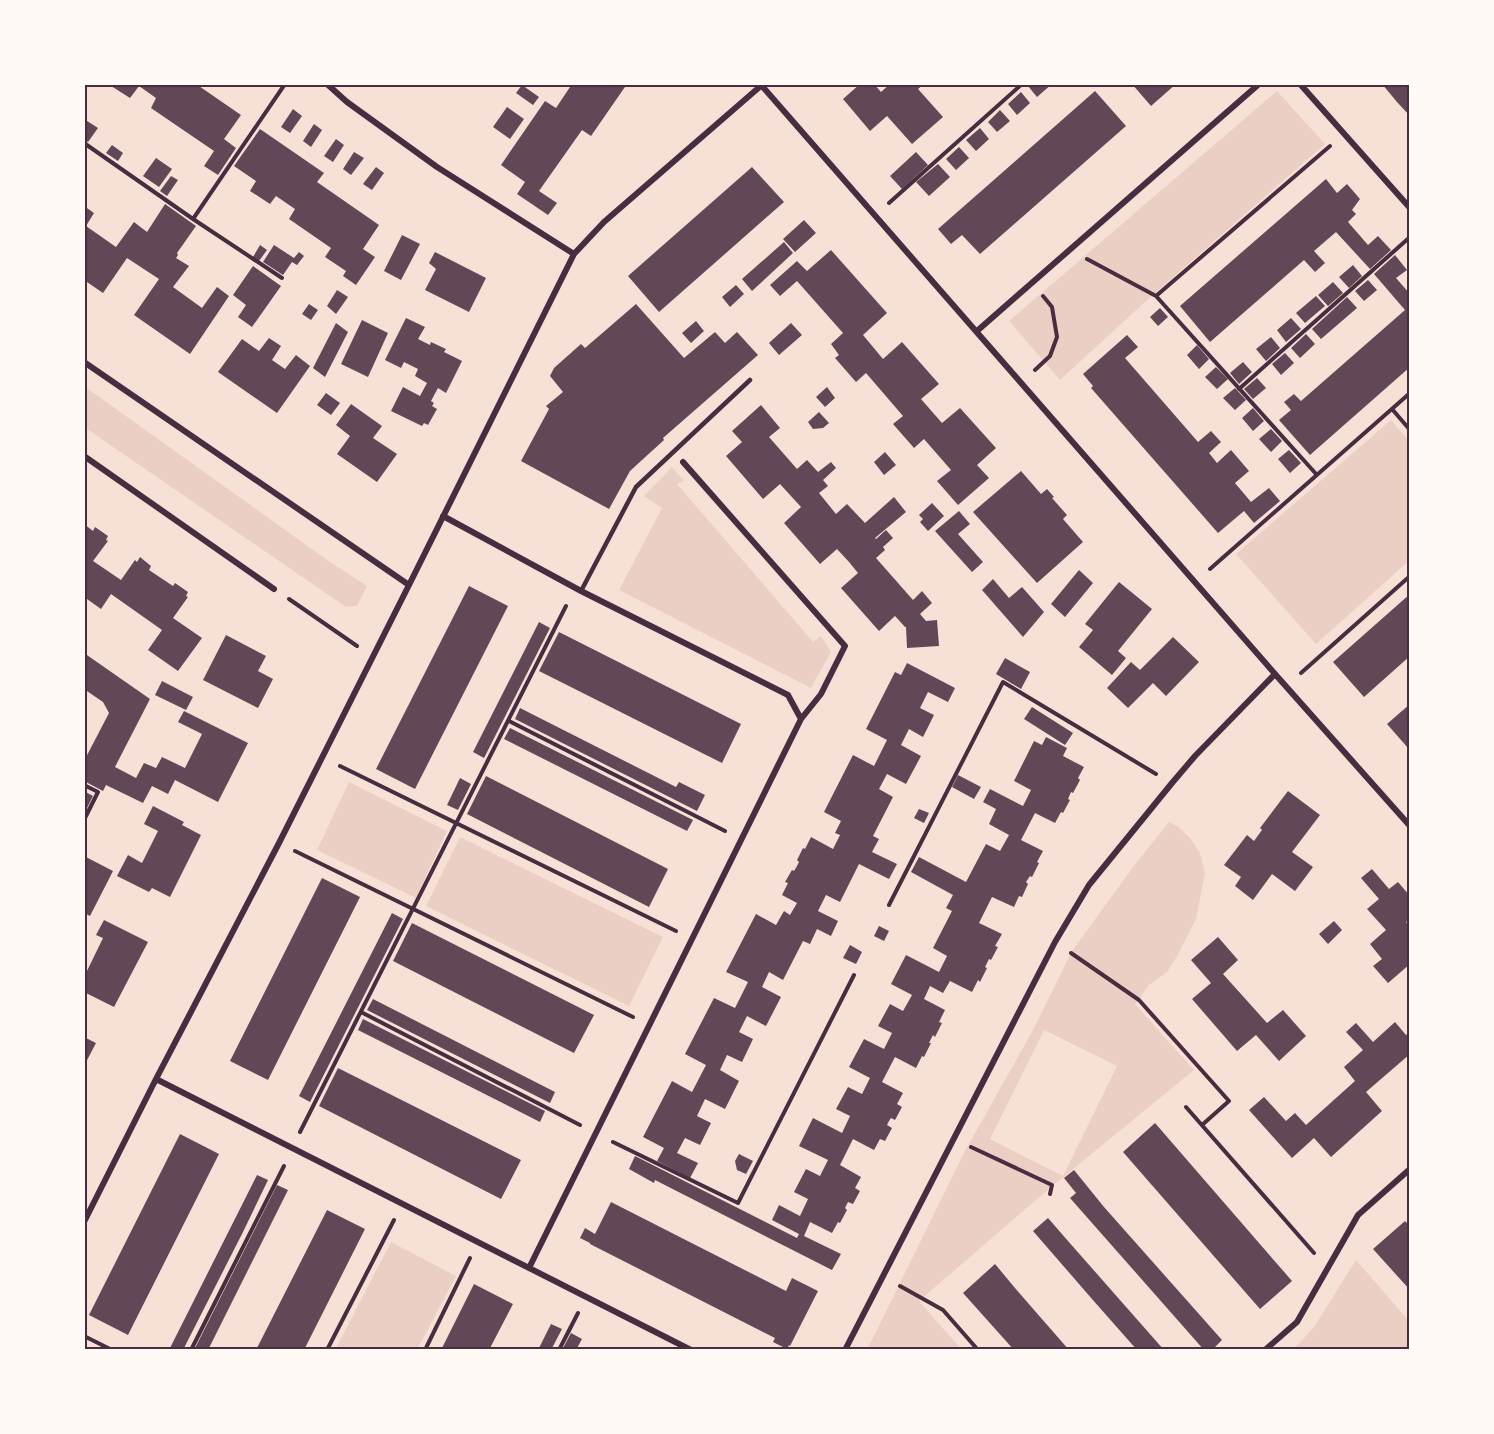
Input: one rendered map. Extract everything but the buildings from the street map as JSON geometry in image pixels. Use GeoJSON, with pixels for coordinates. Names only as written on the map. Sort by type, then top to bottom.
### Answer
{"type":"FeatureCollection","features":[{"type":"Feature","properties":{"kind":"street"},"geometry":{"type":"LineString","coordinates":[[327,84],[347,102],[437,167],[574,254]]}},
{"type":"Feature","properties":{"kind":"street"},"geometry":{"type":"LineString","coordinates":[[977,331],[1259,84]]}},
{"type":"Feature","properties":{"kind":"street"},"geometry":{"type":"LineString","coordinates":[[1300,84],[1410,208]]}},
{"type":"Feature","properties":{"kind":"street"},"geometry":{"type":"LineString","coordinates":[[84,1222],[279,843],[574,254],[604,222],[763,85],[1410,826]]}},
{"type":"Feature","properties":{"kind":"street"},"geometry":{"type":"LineString","coordinates":[[84,362],[409,585]]}},
{"type":"Feature","properties":{"kind":"street"},"geometry":{"type":"LineString","coordinates":[[84,456],[274,589]]}},
{"type":"Feature","properties":{"kind":"street"},"geometry":{"type":"LineString","coordinates":[[529,1268],[801,719],[821,694],[845,646],[683,462]]}},
{"type":"Feature","properties":{"kind":"street"},"geometry":{"type":"LineString","coordinates":[[443,516],[578,590],[788,695],[801,719]]}},
{"type":"Feature","properties":{"kind":"street"},"geometry":{"type":"LineString","coordinates":[[845,1350],[1055,942],[1089,885],[1195,756],[1275,674]]}},
{"type":"Feature","properties":{"kind":"street"},"geometry":{"type":"LineString","coordinates":[[156,1079],[691,1350]]}},
{"type":"Feature","properties":{"kind":"street"},"geometry":{"type":"LineString","coordinates":[[1265,1350],[1297,1322],[1358,1215],[1410,1169]]}},
{"type":"Feature","properties":{"kind":"lane"},"geometry":{"type":"LineString","coordinates":[[578,590],[636,487],[750,380]]}},
{"type":"Feature","properties":{"kind":"path"},"geometry":{"type":"LineString","coordinates":[[193,219],[285,84]]}},
{"type":"Feature","properties":{"kind":"path"},"geometry":{"type":"LineString","coordinates":[[876,216],[1022,84]]}},
{"type":"Feature","properties":{"kind":"path"},"geometry":{"type":"LineString","coordinates":[[1156,296],[1344,134]]}},
{"type":"Feature","properties":{"kind":"path"},"geometry":{"type":"LineString","coordinates":[[84,142],[282,278]]}},
{"type":"Feature","properties":{"kind":"path"},"geometry":{"type":"LineString","coordinates":[[1239,389],[1410,237]]}},
{"type":"Feature","properties":{"kind":"path"},"geometry":{"type":"LineString","coordinates":[[1069,250],[1156,296],[1317,475]]}},
{"type":"Feature","properties":{"kind":"path"},"geometry":{"type":"LineString","coordinates":[[1020,382],[1050,356],[1057,337],[1052,307],[1031,282]]}},
{"type":"Feature","properties":{"kind":"path"},"geometry":{"type":"LineString","coordinates":[[1196,582],[1410,393]]}},
{"type":"Feature","properties":{"kind":"path"},"geometry":{"type":"LineString","coordinates":[[1392,409],[1410,430]]}},
{"type":"Feature","properties":{"kind":"path"},"geometry":{"type":"LineString","coordinates":[[1286,686],[1410,576]]}},
{"type":"Feature","properties":{"kind":"path"},"geometry":{"type":"LineString","coordinates":[[274,589],[373,657]]}},
{"type":"Feature","properties":{"kind":"path"},"geometry":{"type":"LineString","coordinates":[[191,1350],[457,823],[578,590]]}},
{"type":"Feature","properties":{"kind":"path"},"geometry":{"type":"LineString","coordinates":[[889,905],[1003,682],[1172,783]]}},
{"type":"Feature","properties":{"kind":"path"},"geometry":{"type":"LineString","coordinates":[[509,721],[742,840]]}},
{"type":"Feature","properties":{"kind":"path"},"geometry":{"type":"LineString","coordinates":[[322,757],[692,939]]}},
{"type":"Feature","properties":{"kind":"path"},"geometry":{"type":"LineString","coordinates":[[84,786],[98,792],[84,820]]}},
{"type":"Feature","properties":{"kind":"path"},"geometry":{"type":"LineString","coordinates":[[279,843],[650,1025]]}},
{"type":"Feature","properties":{"kind":"path"},"geometry":{"type":"LineString","coordinates":[[1055,942],[1139,1000],[1229,1101],[1202,1125]]}},
{"type":"Feature","properties":{"kind":"path"},"geometry":{"type":"LineString","coordinates":[[361,1012],[738,1203],[854,975]]}},
{"type":"Feature","properties":{"kind":"path"},"geometry":{"type":"LineString","coordinates":[[1186,1107],[1328,1269]]}},
{"type":"Feature","properties":{"kind":"path"},"geometry":{"type":"LineString","coordinates":[[953,1139],[1052,1185],[1050,1194]]}},
{"type":"Feature","properties":{"kind":"path"},"geometry":{"type":"LineString","coordinates":[[327,1350],[403,1204]]}},
{"type":"Feature","properties":{"kind":"path"},"geometry":{"type":"LineString","coordinates":[[425,1350],[479,1242]]}},
{"type":"Feature","properties":{"kind":"path"},"geometry":{"type":"LineString","coordinates":[[883,1276],[943,1310],[978,1350]]}},
{"type":"Feature","properties":{"kind":"path"},"geometry":{"type":"LineString","coordinates":[[559,1350],[586,1297]]}},
{"type":"Feature","properties":{"kind":"path"},"geometry":{"type":"LineString","coordinates":[[84,1336],[112,1350]]}},
{"type":"Feature","properties":{"kind":"shaded area"},"geometry":{"type":"Polygon","coordinates":[[[1277,91],[1325,144],[1060,380],[1009,321],[1277,91]]]}},
{"type":"Feature","properties":{"kind":"shaded area"},"geometry":{"type":"Polygon","coordinates":[[[84,386],[367,586],[357,606],[346,607],[84,427],[84,386]]]}},
{"type":"Feature","properties":{"kind":"shaded area"},"geometry":{"type":"Polygon","coordinates":[[[1391,420],[1410,442],[1410,560],[1316,644],[1236,554],[1391,420]]]}},
{"type":"Feature","properties":{"kind":"shaded area"},"geometry":{"type":"Polygon","coordinates":[[[672,467],[684,481],[677,484],[813,642],[821,636],[831,652],[811,688],[619,590],[662,508],[644,496],[672,467]]]}},
{"type":"Feature","properties":{"kind":"shaded area"},"geometry":{"type":"Polygon","coordinates":[[[349,782],[447,831],[416,898],[317,850],[349,782]]]}},
{"type":"Feature","properties":{"kind":"shaded area"},"geometry":{"type":"Polygon","coordinates":[[[1169,822],[1190,838],[1200,853],[1205,873],[1196,919],[1167,972],[1149,985],[1135,1004],[1194,1070],[1050,1188],[919,1301],[962,1350],[867,1350],[965,1151],[1033,1030],[1072,951],[1169,822]],[[1044,1030],[990,1139],[1063,1176],[1117,1066],[1044,1030]]]}},
{"type":"Feature","properties":{"kind":"shaded area"},"geometry":{"type":"Polygon","coordinates":[[[460,837],[663,937],[629,1006],[426,906],[460,837]]]}},
{"type":"Feature","properties":{"kind":"shaded area"},"geometry":{"type":"Polygon","coordinates":[[[391,1242],[456,1276],[417,1350],[335,1350],[391,1242]]]}},
{"type":"Feature","properties":{"kind":"shaded area"},"geometry":{"type":"Polygon","coordinates":[[[1356,1260],[1410,1322],[1410,1350],[1293,1350],[1314,1327],[1356,1260]]]}}]}
